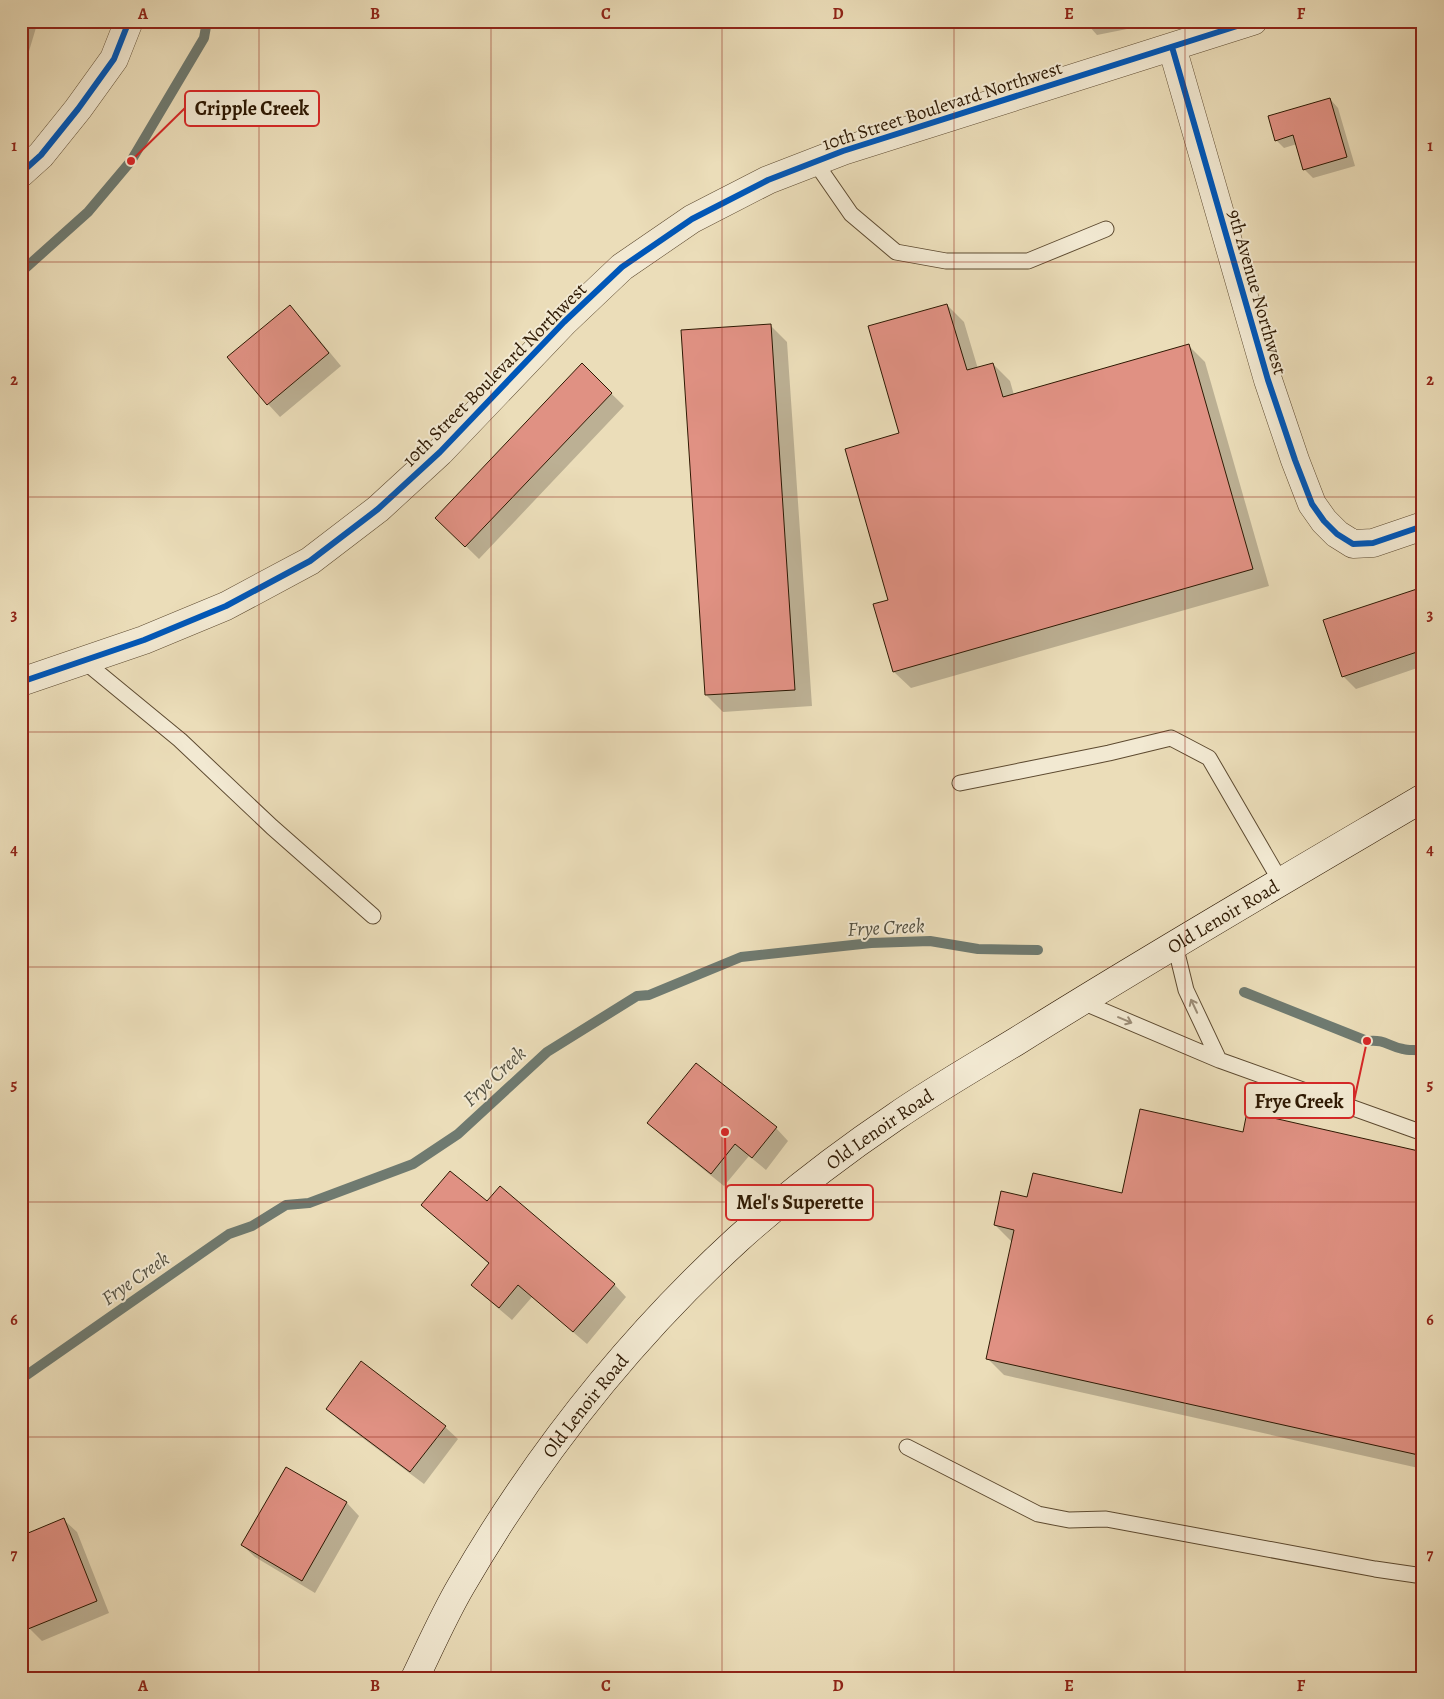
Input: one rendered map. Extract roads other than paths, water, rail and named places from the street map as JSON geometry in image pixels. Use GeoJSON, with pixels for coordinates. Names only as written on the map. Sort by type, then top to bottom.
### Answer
{"type":"FeatureCollection","features":[{"type":"Feature","properties":{"kind":"street"},"geometry":{"type":"LineString","coordinates":[[21,173],[41,155],[78,109],[114,59],[129,21]]}},
{"type":"Feature","properties":{"kind":"street","name":"10th Street Boulevard Northwest"},"geometry":{"type":"LineString","coordinates":[[21,682],[144,640],[226,606],[310,561],[378,510],[440,452],[564,322],[622,267],[692,219],[768,180],[843,151],[1254,21]]}},
{"type":"Feature","properties":{"kind":"street","name":"9th Avenue Northwest"},"geometry":{"type":"LineString","coordinates":[[1172,47],[1268,380],[1312,504],[1324,521],[1337,534],[1353,544],[1373,543],[1423,526]]}},
{"type":"Feature","properties":{"kind":"street","name":"Old Lenoir Road"},"geometry":{"type":"LineString","coordinates":[[415,1678],[459,1588],[504,1514],[554,1444],[606,1378],[674,1300],[740,1238],[814,1176],[896,1116],[1080,1001],[1423,798]]}},
{"type":"Feature","properties":{"kind":"lane"},"geometry":{"type":"LineString","coordinates":[[815,162],[851,214],[896,252],[946,261],[1028,261],[1106,229]]}},
{"type":"Feature","properties":{"kind":"lane"},"geometry":{"type":"LineString","coordinates":[[84,661],[180,740],[272,827],[373,916]]}},
{"type":"Feature","properties":{"kind":"lane"},"geometry":{"type":"LineString","coordinates":[[960,784],[1171,738],[1209,758],[1281,882]]}},
{"type":"Feature","properties":{"kind":"lane"},"geometry":{"type":"LineString","coordinates":[[1175,944],[1186,990],[1219,1060]]}},
{"type":"Feature","properties":{"kind":"lane"},"geometry":{"type":"LineString","coordinates":[[1080,1001],[1219,1060],[1423,1133]]}},
{"type":"Feature","properties":{"kind":"lane"},"geometry":{"type":"LineString","coordinates":[[906,1447],[1038,1514],[1069,1520],[1106,1519],[1375,1569],[1423,1576]]}},
{"type":"Feature","properties":{"kind":"waterway"},"geometry":{"type":"LineString","coordinates":[[21,272],[88,212],[131,161],[204,38],[207,21]]}},
{"type":"Feature","properties":{"kind":"waterway","name":"Frye Creek"},"geometry":{"type":"LineString","coordinates":[[21,1379],[229,1234],[252,1226],[286,1205],[309,1203],[413,1164],[458,1134],[547,1052],[637,996],[649,995],[741,957],[871,943],[930,941],[978,949],[1038,950]]}},
{"type":"Feature","properties":{"kind":"waterway","name":"Frye Creek"},"geometry":{"type":"LineString","coordinates":[[1244,992],[1367,1041],[1383,1042],[1405,1050],[1423,1051]]}},
{"type":"Feature","properties":{"kind":"place","name":"Cripple Creek"},"geometry":{"type":"Point","coordinates":[131,161]}},
{"type":"Feature","properties":{"kind":"place","name":"Frye Creek"},"geometry":{"type":"Point","coordinates":[1367,1041]}},
{"type":"Feature","properties":{"kind":"place","name":"Mel's Superette"},"geometry":{"type":"Point","coordinates":[725,1132]}}]}
